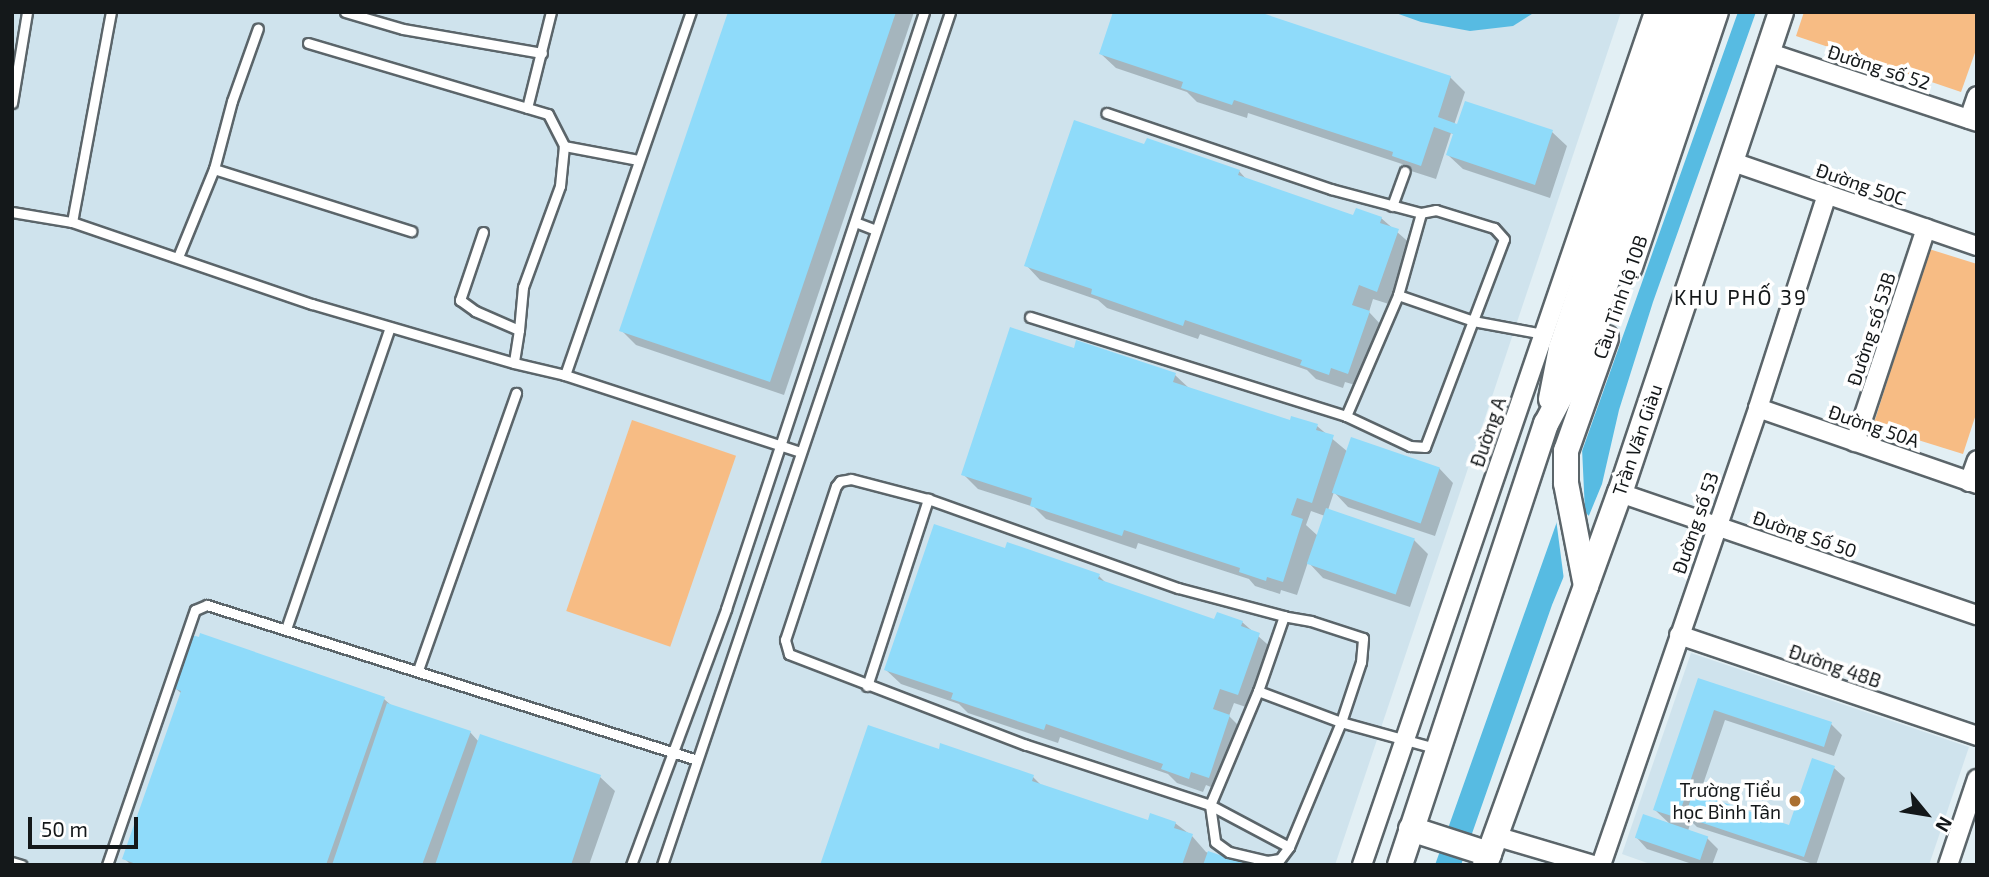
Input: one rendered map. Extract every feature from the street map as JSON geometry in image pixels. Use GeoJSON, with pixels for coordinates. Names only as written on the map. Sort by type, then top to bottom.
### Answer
{"type":"FeatureCollection","features":[{"type":"Feature","properties":{"kind":"main road"},"geometry":{"type":"LineString","coordinates":[[1399,865],[1548,419],[1561,348],[1673,12]]}},
{"type":"Feature","properties":{"kind":"main road","name":"Cầu Tỉnh lộ 10B"},"geometry":{"type":"LineString","coordinates":[[1548,419],[1582,356],[1696,12]]}},
{"type":"Feature","properties":{"kind":"main road","name":"Cầu Tỉnh lộ 10B"},"geometry":{"type":"LineString","coordinates":[[1586,586],[1566,483],[1566,451],[1716,12]]}},
{"type":"Feature","properties":{"kind":"main road","name":"Trần Văn Giàu"},"geometry":{"type":"LineString","coordinates":[[1489,852],[1620,493],[1781,12]]}},
{"type":"Feature","properties":{"kind":"main road"},"geometry":{"type":"LineString","coordinates":[[1412,829],[1489,852]]}},
{"type":"Feature","properties":{"kind":"street","name":"Đường A"},"geometry":{"type":"LineString","coordinates":[[1362,865],[1654,12]]}},
{"type":"Feature","properties":{"kind":"street","name":"Đường số 52"},"geometry":{"type":"LineString","coordinates":[[1767,52],[1973,120]]}},
{"type":"Feature","properties":{"kind":"street"},"geometry":{"type":"LineString","coordinates":[[1973,120],[1977,96]]}},
{"type":"Feature","properties":{"kind":"street","name":"Đường 50C"},"geometry":{"type":"LineString","coordinates":[[1730,161],[1977,246]]}},
{"type":"Feature","properties":{"kind":"street","name":"Đường số 53"},"geometry":{"type":"LineString","coordinates":[[1601,865],[1758,408],[1827,194]]}},
{"type":"Feature","properties":{"kind":"street","name":"Đường số 53B"},"geometry":{"type":"LineString","coordinates":[[1855,442],[1926,229]]}},
{"type":"Feature","properties":{"kind":"street","name":"Đường 50A"},"geometry":{"type":"LineString","coordinates":[[1758,408],[1973,483]]}},
{"type":"Feature","properties":{"kind":"street"},"geometry":{"type":"LineString","coordinates":[[1973,483],[1977,460]]}},
{"type":"Feature","properties":{"kind":"street","name":"Đường Số 50"},"geometry":{"type":"LineString","coordinates":[[1620,493],[1977,615]]}},
{"type":"Feature","properties":{"kind":"street","name":"Đường 48B"},"geometry":{"type":"LineString","coordinates":[[1679,635],[1977,736]]}},
{"type":"Feature","properties":{"kind":"street"},"geometry":{"type":"LineString","coordinates":[[1948,865],[1977,779]]}},
{"type":"Feature","properties":{"kind":"street"},"geometry":{"type":"LineString","coordinates":[[1489,852],[1592,865]]}},
{"type":"Feature","properties":{"kind":"lane"},"geometry":{"type":"LineString","coordinates":[[12,103],[27,12]]}},
{"type":"Feature","properties":{"kind":"lane"},"geometry":{"type":"LineString","coordinates":[[72,222],[111,12]]}},
{"type":"Feature","properties":{"kind":"lane"},"geometry":{"type":"LineString","coordinates":[[345,12],[403,29],[542,53]]}},
{"type":"Feature","properties":{"kind":"lane"},"geometry":{"type":"LineString","coordinates":[[527,108],[551,12]]}},
{"type":"Feature","properties":{"kind":"lane"},"geometry":{"type":"LineString","coordinates":[[565,375],[691,12]]}},
{"type":"Feature","properties":{"kind":"lane"},"geometry":{"type":"LineString","coordinates":[[631,865],[726,609],[924,12]]}},
{"type":"Feature","properties":{"kind":"lane"},"geometry":{"type":"LineString","coordinates":[[662,865],[950,12]]}},
{"type":"Feature","properties":{"kind":"lane"},"geometry":{"type":"LineString","coordinates":[[178,257],[214,169],[232,102],[258,28]]}},
{"type":"Feature","properties":{"kind":"lane"},"geometry":{"type":"LineString","coordinates":[[308,43],[548,114],[564,146],[560,186],[523,288],[514,363]]}},
{"type":"Feature","properties":{"kind":"lane"},"geometry":{"type":"LineString","coordinates":[[1030,317],[1346,416],[1410,446],[1425,447],[1504,239],[1494,228],[1436,210],[1422,213],[1331,189],[1107,113]]}},
{"type":"Feature","properties":{"kind":"lane"},"geometry":{"type":"LineString","coordinates":[[564,146],[638,160]]}},
{"type":"Feature","properties":{"kind":"lane"},"geometry":{"type":"LineString","coordinates":[[214,169],[411,231]]}},
{"type":"Feature","properties":{"kind":"lane"},"geometry":{"type":"LineString","coordinates":[[1392,206],[1405,171]]}},
{"type":"Feature","properties":{"kind":"lane"},"geometry":{"type":"LineString","coordinates":[[12,212],[72,222],[313,304],[514,363],[565,375],[801,452]]}},
{"type":"Feature","properties":{"kind":"lane"},"geometry":{"type":"LineString","coordinates":[[1346,416],[1398,295],[1422,213]]}},
{"type":"Feature","properties":{"kind":"lane"},"geometry":{"type":"LineString","coordinates":[[855,222],[876,230]]}},
{"type":"Feature","properties":{"kind":"lane"},"geometry":{"type":"LineString","coordinates":[[483,232],[460,300],[475,311],[520,330]]}},
{"type":"Feature","properties":{"kind":"lane"},"geometry":{"type":"LineString","coordinates":[[1398,295],[1473,321],[1544,334]]}},
{"type":"Feature","properties":{"kind":"lane"},"geometry":{"type":"LineString","coordinates":[[286,629],[390,327]]}},
{"type":"Feature","properties":{"kind":"lane"},"geometry":{"type":"LineString","coordinates":[[418,670],[516,393]]}},
{"type":"Feature","properties":{"kind":"lane"},"geometry":{"type":"LineString","coordinates":[[1284,616],[1258,691],[1210,805],[1215,842],[1229,852],[1267,862],[1280,859],[1289,847],[1341,722],[1361,662],[1363,638],[1311,621],[1178,588],[928,499],[852,479],[840,481],[836,486],[785,640],[789,654],[797,659],[1026,745],[1210,805],[1289,847]]}},
{"type":"Feature","properties":{"kind":"lane"},"geometry":{"type":"LineString","coordinates":[[867,686],[928,499]]}},
{"type":"Feature","properties":{"kind":"lane"},"geometry":{"type":"LineString","coordinates":[[107,865],[195,610],[207,605],[418,670],[670,754],[697,760]]}},
{"type":"Feature","properties":{"kind":"lane"},"geometry":{"type":"LineString","coordinates":[[1258,691],[1341,722],[1437,748]]}},
{"type":"Feature","properties":{"kind":"lane"},"geometry":{"type":"LineString","coordinates":[[12,862],[22,865]]}},
{"type":"Feature","properties":{"kind":"shaded area"},"geometry":{"type":"Polygon","coordinates":[[[12,12],[1621,12],[1335,865],[12,865],[12,12]]]}},
{"type":"Feature","properties":{"kind":"shaded area"},"geometry":{"type":"Polygon","coordinates":[[[1804,12],[1977,12],[1977,47],[1961,92],[1796,36],[1804,12]]]}},
{"type":"Feature","properties":{"kind":"shaded area"},"geometry":{"type":"Polygon","coordinates":[[[1929,249],[1977,264],[1977,411],[1963,454],[1873,426],[1929,249]]]}},
{"type":"Feature","properties":{"kind":"shaded area"},"geometry":{"type":"Polygon","coordinates":[[[632,420],[736,456],[670,647],[566,611],[632,420]]]}},
{"type":"Feature","properties":{"kind":"shaded area","name":"Trường Tiểu học Bình Tân"},"geometry":{"type":"Polygon","coordinates":[[[1691,653],[1969,747],[1929,865],[1653,865],[1622,854],[1691,653]]]}},
{"type":"Feature","properties":{"kind":"water"},"geometry":{"type":"Polygon","coordinates":[[[1393,12],[1535,12],[1513,26],[1470,31],[1421,22],[1393,12]]]}},
{"type":"Feature","properties":{"kind":"water"},"geometry":{"type":"Polygon","coordinates":[[[1738,12],[1756,12],[1653,302],[1619,410],[1602,484],[1552,605],[1461,865],[1435,865],[1738,12]]]}},
{"type":"Feature","properties":{"kind":"pier"},"geometry":{"type":"Polygon","coordinates":[[[1582,448],[1585,512],[1592,519],[1564,580],[1556,519],[1582,448]]]}},
{"type":"Feature","properties":{"kind":"building"},"geometry":{"type":"Polygon","coordinates":[[[728,12],[896,12],[770,382],[619,331],[728,12]]]}},
{"type":"Feature","properties":{"kind":"building"},"geometry":{"type":"Polygon","coordinates":[[[1113,12],[1259,12],[1451,76],[1438,117],[1457,124],[1465,101],[1553,130],[1535,185],[1446,155],[1453,134],[1434,127],[1421,166],[1392,156],[1393,152],[1234,100],[1232,105],[1181,88],[1183,82],[1099,54],[1113,12]]]}},
{"type":"Feature","properties":{"kind":"building"},"geometry":{"type":"Polygon","coordinates":[[[1074,120],[1144,144],[1147,138],[1240,170],[1238,175],[1353,215],[1356,208],[1382,217],[1380,223],[1399,229],[1377,292],[1359,285],[1352,305],[1370,311],[1348,374],[1331,368],[1329,375],[1300,365],[1302,360],[1185,320],[1183,326],[1091,294],[1092,289],[1024,266],[1074,120]]]}},
{"type":"Feature","properties":{"kind":"building"},"geometry":{"type":"Polygon","coordinates":[[[1010,327],[1074,348],[1076,340],[1176,373],[1173,382],[1290,420],[1291,416],[1318,424],[1316,430],[1334,435],[1312,503],[1297,498],[1291,515],[1303,519],[1283,582],[1267,577],[1266,581],[1239,572],[1240,568],[1124,530],[1122,536],[1030,506],[1032,498],[961,475],[1010,327]]]}},
{"type":"Feature","properties":{"kind":"building"},"geometry":{"type":"Polygon","coordinates":[[[1351,437],[1440,468],[1421,523],[1332,493],[1351,437]]]}},
{"type":"Feature","properties":{"kind":"building"},"geometry":{"type":"Polygon","coordinates":[[[1326,508],[1415,539],[1396,594],[1307,564],[1326,508]]]}},
{"type":"Feature","properties":{"kind":"building"},"geometry":{"type":"Polygon","coordinates":[[[934,524],[1005,548],[1007,542],[1100,574],[1098,579],[1214,619],[1217,612],[1243,621],[1241,626],[1260,633],[1238,695],[1220,689],[1213,709],[1230,715],[1209,778],[1191,772],[1189,779],[1161,769],[1163,764],[1046,724],[1044,730],[951,699],[953,693],[884,670],[934,524]]]}},
{"type":"Feature","properties":{"kind":"building"},"geometry":{"type":"Polygon","coordinates":[[[200,633],[385,697],[326,865],[139,865],[122,859],[181,691],[173,688],[192,635],[199,637],[200,633]]]}},
{"type":"Feature","properties":{"kind":"building"},"geometry":{"type":"Polygon","coordinates":[[[1698,678],[1832,722],[1824,747],[1714,710],[1678,818],[1653,810],[1698,678]]]}},
{"type":"Feature","properties":{"kind":"building"},"geometry":{"type":"Polygon","coordinates":[[[387,703],[471,731],[422,865],[332,865],[387,703]]]}},
{"type":"Feature","properties":{"kind":"building"},"geometry":{"type":"Polygon","coordinates":[[[868,725],[939,749],[940,743],[1034,775],[1032,781],[1148,820],[1150,813],[1176,822],[1174,828],[1193,834],[1182,865],[820,865],[868,725]]]}},
{"type":"Feature","properties":{"kind":"building"},"geometry":{"type":"Polygon","coordinates":[[[480,734],[601,775],[571,865],[435,865],[480,734]]]}},
{"type":"Feature","properties":{"kind":"building"},"geometry":{"type":"Polygon","coordinates":[[[1812,758],[1835,766],[1804,857],[1685,817],[1693,792],[1789,825],[1812,758]]]}},
{"type":"Feature","properties":{"kind":"building"},"geometry":{"type":"Polygon","coordinates":[[[1643,814],[1708,836],[1700,860],[1635,838],[1643,814]]]}},
{"type":"Feature","properties":{"kind":"building"},"geometry":{"type":"Polygon","coordinates":[[[1208,851],[1246,864],[1246,865],[1203,865],[1208,851]]]}},
{"type":"Feature","properties":{"kind":"place","name":"Trường Tiểu học Bình Tân"},"geometry":{"type":"Point","coordinates":[1795,801]}},
{"type":"Feature","properties":{"kind":"district","name":"KHU PHỐ 39"},"geometry":{"type":"Point","coordinates":[1741,297]}}]}
